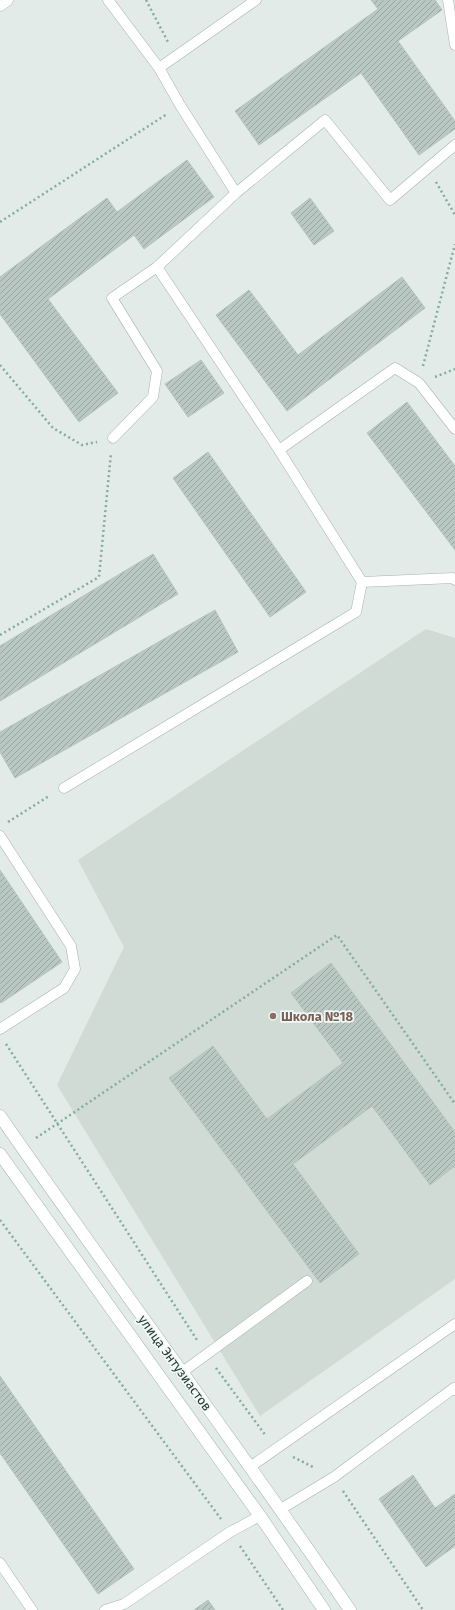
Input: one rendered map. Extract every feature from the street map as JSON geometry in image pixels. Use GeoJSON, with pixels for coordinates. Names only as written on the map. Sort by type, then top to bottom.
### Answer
{"type":"FeatureCollection","features":[{"type":"Feature","properties":{"kind":"main road"},"geometry":{"type":"LineString","coordinates":[[0,4],[7,0]]}},
{"type":"Feature","properties":{"kind":"main road","name":"улица Энтузиастов"},"geometry":{"type":"LineString","coordinates":[[0,1116],[181,1372],[281,1509],[350,1610]]}},
{"type":"Feature","properties":{"kind":"main road","name":"улица Энтузиастов"},"geometry":{"type":"LineString","coordinates":[[0,1154],[232,1480],[260,1516],[324,1610]]}},
{"type":"Feature","properties":{"kind":"main road"},"geometry":{"type":"LineString","coordinates":[[232,1480],[250,1467]]}},
{"type":"Feature","properties":{"kind":"main road"},"geometry":{"type":"LineString","coordinates":[[260,1516],[281,1509]]}},
{"type":"Feature","properties":{"kind":"lane"},"geometry":{"type":"LineString","coordinates":[[108,0],[159,68],[180,105],[236,193]]}},
{"type":"Feature","properties":{"kind":"lane"},"geometry":{"type":"LineString","coordinates":[[159,68],[256,0]]}},
{"type":"Feature","properties":{"kind":"lane"},"geometry":{"type":"LineString","coordinates":[[448,0],[455,45]]}},
{"type":"Feature","properties":{"kind":"lane"},"geometry":{"type":"LineString","coordinates":[[113,438],[153,397],[157,371],[112,298],[157,267],[236,193],[326,120],[390,200],[455,145]]}},
{"type":"Feature","properties":{"kind":"lane"},"geometry":{"type":"LineString","coordinates":[[64,788],[356,612],[362,582],[279,450],[157,267]]}},
{"type":"Feature","properties":{"kind":"lane"},"geometry":{"type":"LineString","coordinates":[[279,450],[395,368],[419,383],[455,430]]}},
{"type":"Feature","properties":{"kind":"lane"},"geometry":{"type":"LineString","coordinates":[[362,582],[453,578],[455,580]]}},
{"type":"Feature","properties":{"kind":"lane"},"geometry":{"type":"LineString","coordinates":[[0,836],[71,946],[75,969],[64,988],[0,1029]]}},
{"type":"Feature","properties":{"kind":"lane"},"geometry":{"type":"LineString","coordinates":[[181,1372],[307,1280]]}},
{"type":"Feature","properties":{"kind":"lane"},"geometry":{"type":"LineString","coordinates":[[250,1467],[455,1324]]}},
{"type":"Feature","properties":{"kind":"lane"},"geometry":{"type":"LineString","coordinates":[[281,1509],[334,1477],[454,1388],[455,1390]]}},
{"type":"Feature","properties":{"kind":"lane"},"geometry":{"type":"LineString","coordinates":[[105,1610],[126,1607],[230,1532],[260,1516]]}},
{"type":"Feature","properties":{"kind":"lane"},"geometry":{"type":"LineString","coordinates":[[0,1563],[32,1610]]}},
{"type":"Feature","properties":{"kind":"path"},"geometry":{"type":"LineString","coordinates":[[146,0],[176,56]]}},
{"type":"Feature","properties":{"kind":"path"},"geometry":{"type":"LineString","coordinates":[[0,222],[180,105]]}},
{"type":"Feature","properties":{"kind":"path"},"geometry":{"type":"LineString","coordinates":[[428,168],[455,215]]}},
{"type":"Feature","properties":{"kind":"path"},"geometry":{"type":"LineString","coordinates":[[419,383],[455,244]]}},
{"type":"Feature","properties":{"kind":"path"},"geometry":{"type":"LineString","coordinates":[[0,365],[53,428],[82,445],[113,438],[99,577],[0,635]]}},
{"type":"Feature","properties":{"kind":"path"},"geometry":{"type":"LineString","coordinates":[[419,383],[455,369]]}},
{"type":"Feature","properties":{"kind":"path"},"geometry":{"type":"LineString","coordinates":[[6,822],[64,788]]}},
{"type":"Feature","properties":{"kind":"path"},"geometry":{"type":"LineString","coordinates":[[36,1138],[57,1122],[337,935],[455,1104]]}},
{"type":"Feature","properties":{"kind":"path"},"geometry":{"type":"LineString","coordinates":[[4,1040],[206,1354],[275,1449],[334,1477],[423,1610]]}},
{"type":"Feature","properties":{"kind":"path"},"geometry":{"type":"LineString","coordinates":[[0,1220],[230,1532],[283,1610]]}},
{"type":"Feature","properties":{"kind":"shaded area","name":"Школа №18"},"geometry":{"type":"Polygon","coordinates":[[[426,629],[455,638],[455,1279],[260,1416],[57,1085],[124,947],[78,860],[426,629]]]}},
{"type":"Feature","properties":{"kind":"building"},"geometry":{"type":"Polygon","coordinates":[[[371,0],[435,0],[442,10],[398,41],[455,121],[455,129],[419,155],[361,73],[259,145],[235,111],[378,9],[371,0]]]}},
{"type":"Feature","properties":{"kind":"building"},"geometry":{"type":"Polygon","coordinates":[[[187,160],[214,197],[144,249],[134,235],[48,299],[118,393],[79,422],[0,314],[0,277],[107,198],[117,212],[187,160]]]}},
{"type":"Feature","properties":{"kind":"building"},"geometry":{"type":"Polygon","coordinates":[[[310,198],[334,231],[314,245],[291,213],[310,198]]]}},
{"type":"Feature","properties":{"kind":"building"},"geometry":{"type":"Polygon","coordinates":[[[402,277],[425,308],[287,411],[216,315],[249,290],[298,355],[402,277]]]}},
{"type":"Feature","properties":{"kind":"building"},"geometry":{"type":"Polygon","coordinates":[[[201,360],[224,393],[188,417],[165,384],[201,360]]]}},
{"type":"Feature","properties":{"kind":"building"},"geometry":{"type":"Polygon","coordinates":[[[407,402],[455,466],[455,550],[367,433],[407,402]]]}},
{"type":"Feature","properties":{"kind":"building"},"geometry":{"type":"Polygon","coordinates":[[[208,452],[306,592],[270,617],[173,478],[208,452]]]}},
{"type":"Feature","properties":{"kind":"building"},"geometry":{"type":"Polygon","coordinates":[[[153,554],[178,594],[0,701],[0,646],[153,554]]]}},
{"type":"Feature","properties":{"kind":"building"},"geometry":{"type":"Polygon","coordinates":[[[215,610],[238,652],[15,778],[0,752],[0,732],[215,610]]]}},
{"type":"Feature","properties":{"kind":"building"},"geometry":{"type":"Polygon","coordinates":[[[0,870],[62,962],[1,1003],[0,1002],[0,870]]]}},
{"type":"Feature","properties":{"kind":"building"},"geometry":{"type":"Polygon","coordinates":[[[331,963],[455,1132],[455,1166],[430,1185],[372,1106],[293,1164],[359,1254],[320,1283],[169,1078],[213,1046],[267,1119],[343,1063],[291,993],[331,963]]]}},
{"type":"Feature","properties":{"kind":"building"},"geometry":{"type":"Polygon","coordinates":[[[0,1376],[134,1569],[98,1594],[0,1453],[0,1376]]]}},
{"type":"Feature","properties":{"kind":"building"},"geometry":{"type":"Polygon","coordinates":[[[413,1475],[435,1508],[455,1494],[455,1546],[426,1567],[379,1499],[413,1475]]]}},
{"type":"Feature","properties":{"kind":"building"},"geometry":{"type":"Polygon","coordinates":[[[208,1600],[215,1610],[194,1610],[208,1600]]]}},
{"type":"Feature","properties":{"kind":"place","name":"Школа №18"},"geometry":{"type":"Point","coordinates":[273,1016]}}]}
